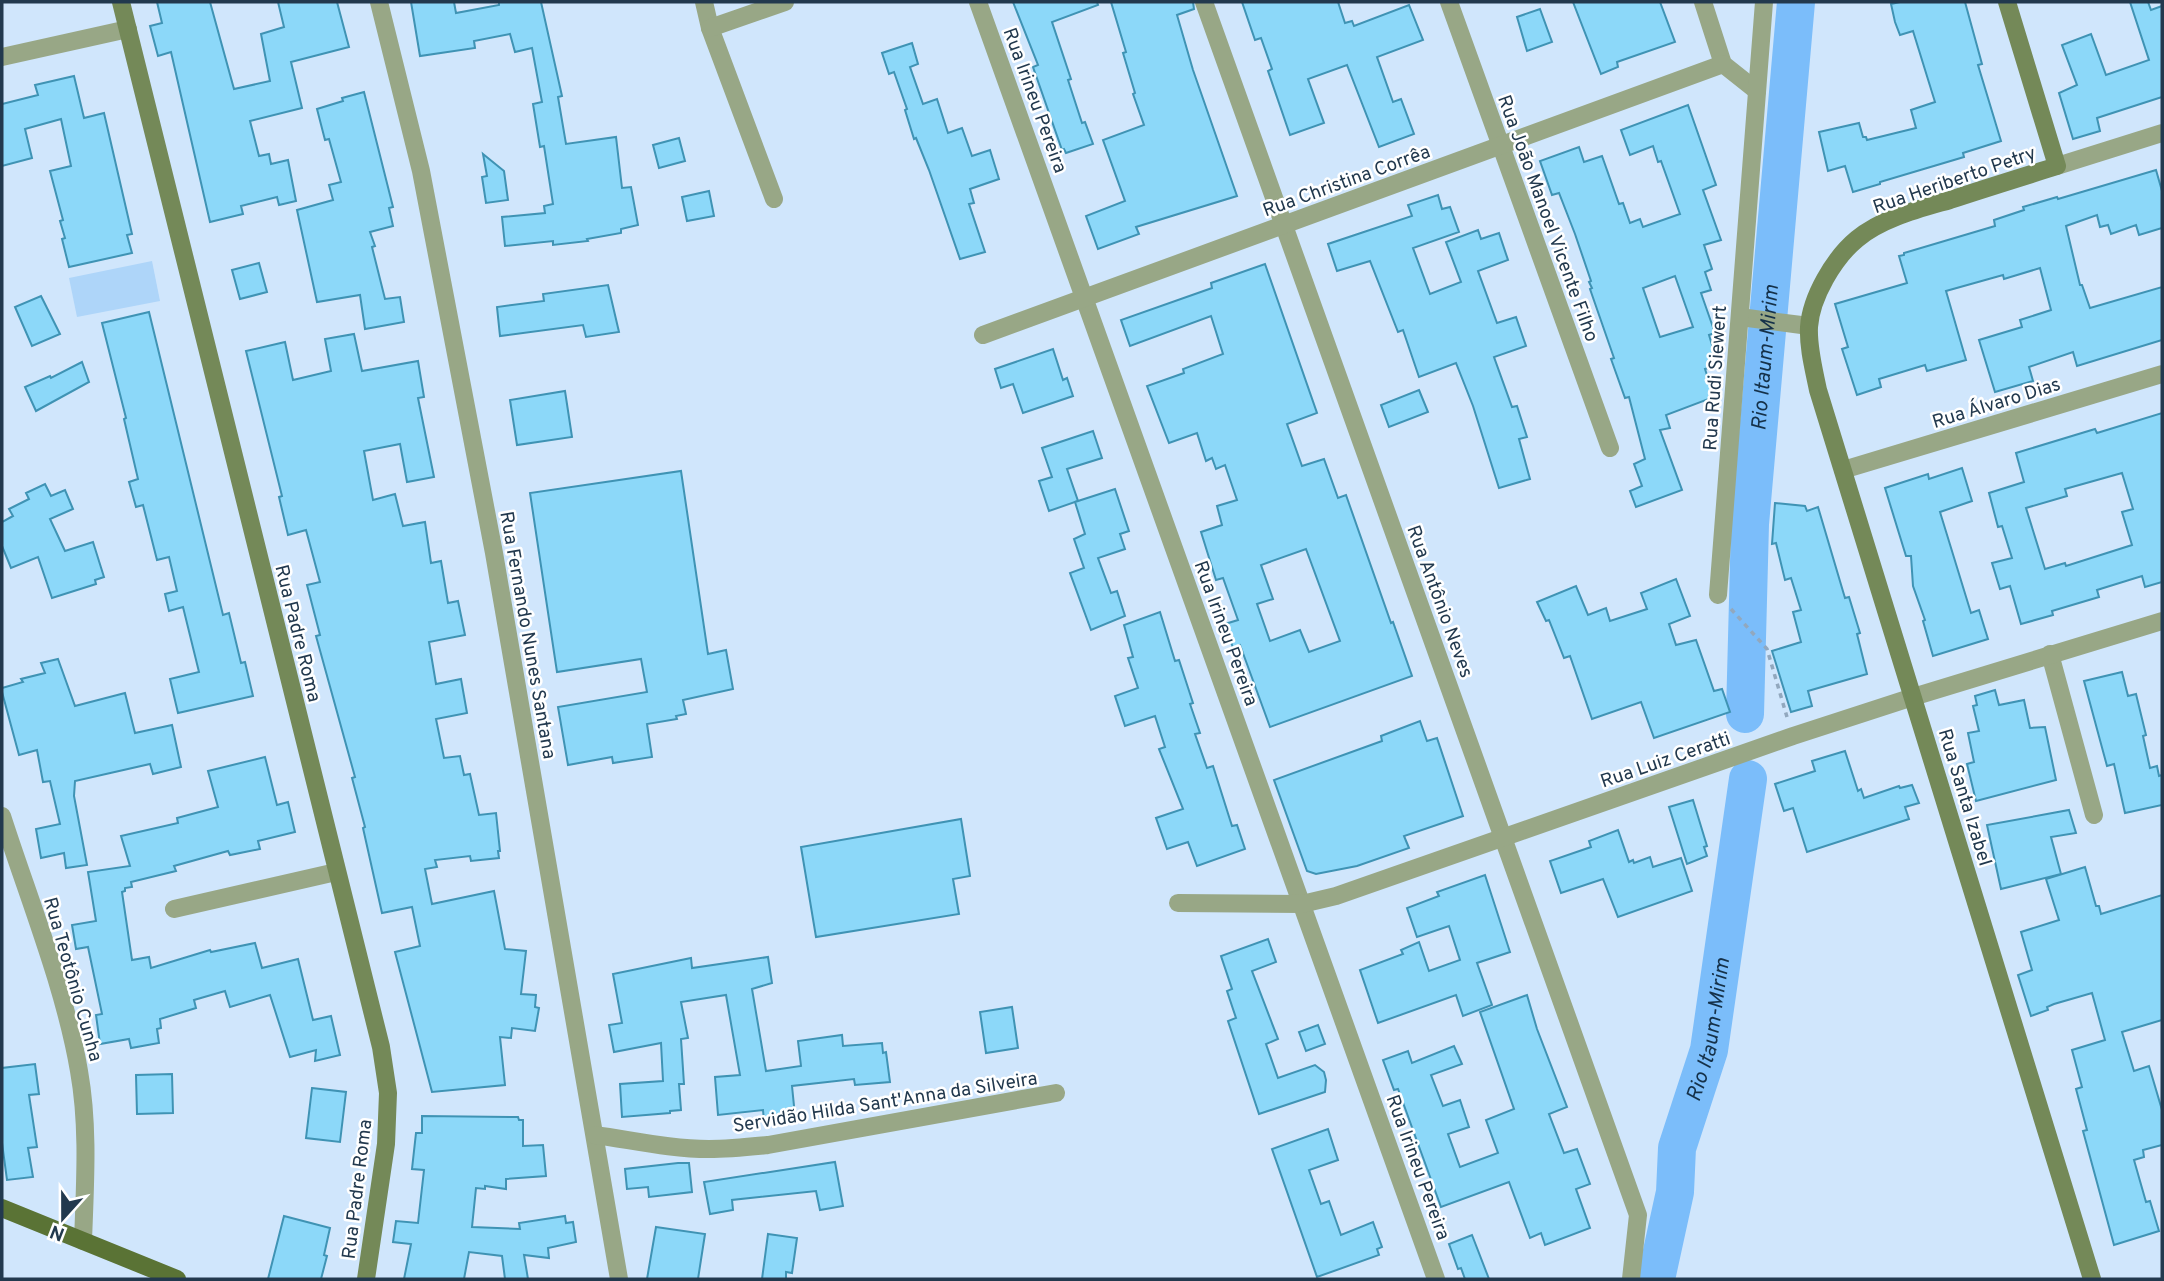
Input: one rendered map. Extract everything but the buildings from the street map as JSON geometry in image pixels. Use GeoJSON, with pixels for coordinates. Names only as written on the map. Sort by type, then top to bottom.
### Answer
{"type":"FeatureCollection","features":[{"type":"Feature","properties":{"kind":"main road"},"geometry":{"type":"LineString","coordinates":[[2,1208],[177,1279]]}},
{"type":"Feature","properties":{"kind":"street","name":"Rua Padre Roma"},"geometry":{"type":"LineString","coordinates":[[121,2],[380,1047],[388,1093],[386,1144],[366,1279]]}},
{"type":"Feature","properties":{"kind":"street","name":"Rua Fernando Nunes Santana"},"geometry":{"type":"LineString","coordinates":[[379,2],[421,171],[443,281],[496,566],[620,1279]]}},
{"type":"Feature","properties":{"kind":"street"},"geometry":{"type":"LineString","coordinates":[[704,2],[710,28],[774,199]]}},
{"type":"Feature","properties":{"kind":"street"},"geometry":{"type":"LineString","coordinates":[[710,28],[785,2]]}},
{"type":"Feature","properties":{"kind":"street","name":"Rua Irineu Pereira"},"geometry":{"type":"LineString","coordinates":[[978,2],[1436,1279]]}},
{"type":"Feature","properties":{"kind":"street","name":"Rua Antônio Neves"},"geometry":{"type":"LineString","coordinates":[[1204,2],[1638,1214],[1631,1279]]}},
{"type":"Feature","properties":{"kind":"street","name":"Rua João Manoel Vicente Filho"},"geometry":{"type":"LineString","coordinates":[[1450,2],[1610,448]]}},
{"type":"Feature","properties":{"kind":"street"},"geometry":{"type":"LineString","coordinates":[[1703,2],[1723,64],[1756,92]]}},
{"type":"Feature","properties":{"kind":"street","name":"Rua Rudi Siewert"},"geometry":{"type":"LineString","coordinates":[[1718,595],[1764,2]]}},
{"type":"Feature","properties":{"kind":"street"},"geometry":{"type":"LineString","coordinates":[[2007,2],[2057,166]]}},
{"type":"Feature","properties":{"kind":"street"},"geometry":{"type":"LineString","coordinates":[[2,57],[128,29]]}},
{"type":"Feature","properties":{"kind":"street","name":"Rua Christina Corrêa"},"geometry":{"type":"LineString","coordinates":[[983,335],[1723,64]]}},
{"type":"Feature","properties":{"kind":"street","name":"Rua Heriberto Petry"},"geometry":{"type":"LineString","coordinates":[[1809,326],[1826,279],[1857,239],[1908,213],[2162,133]]}},
{"type":"Feature","properties":{"kind":"street"},"geometry":{"type":"LineString","coordinates":[[1740,317],[1809,326]]}},
{"type":"Feature","properties":{"kind":"street","name":"Rua Santa Izabel"},"geometry":{"type":"LineString","coordinates":[[1809,326],[1811,356],[1818,390],[2092,1279]]}},
{"type":"Feature","properties":{"kind":"street","name":"Rua Álvaro Dias"},"geometry":{"type":"LineString","coordinates":[[1843,470],[2162,374]]}},
{"type":"Feature","properties":{"kind":"street","name":"Rua Luiz Ceratti"},"geometry":{"type":"LineString","coordinates":[[1178,903],[1302,904],[1370,886],[1793,736],[2162,621]]}},
{"type":"Feature","properties":{"kind":"street"},"geometry":{"type":"LineString","coordinates":[[2050,654],[2094,815]]}},
{"type":"Feature","properties":{"kind":"street","name":"Rua Teotônio Cunha"},"geometry":{"type":"LineString","coordinates":[[2,817],[61,998],[79,1070],[86,1133],[83,1241]]}},
{"type":"Feature","properties":{"kind":"street"},"geometry":{"type":"LineString","coordinates":[[174,909],[336,872]]}},
{"type":"Feature","properties":{"kind":"street","name":"Servidão Hilda Sant'Anna da Silveira"},"geometry":{"type":"LineString","coordinates":[[595,1135],[707,1149],[738,1148],[768,1145],[1056,1093]]}},
{"type":"Feature","properties":{"kind":"path"},"geometry":{"type":"LineString","coordinates":[[1718,595],[1767,649],[1793,736]]}},
{"type":"Feature","properties":{"kind":"shaded area"},"geometry":{"type":"Polygon","coordinates":[[[152,261],[160,301],[77,317],[69,278],[152,261]]]}},
{"type":"Feature","properties":{"kind":"waterway","name":"Rio Itaum-Mirim"},"geometry":{"type":"LineString","coordinates":[[1745,714],[1750,524],[1796,2]]}},
{"type":"Feature","properties":{"kind":"waterway","name":"Rio Itaum-Mirim"},"geometry":{"type":"LineString","coordinates":[[1656,1279],[1675,1192],[1677,1148],[1709,1050],[1748,779]]}}]}
